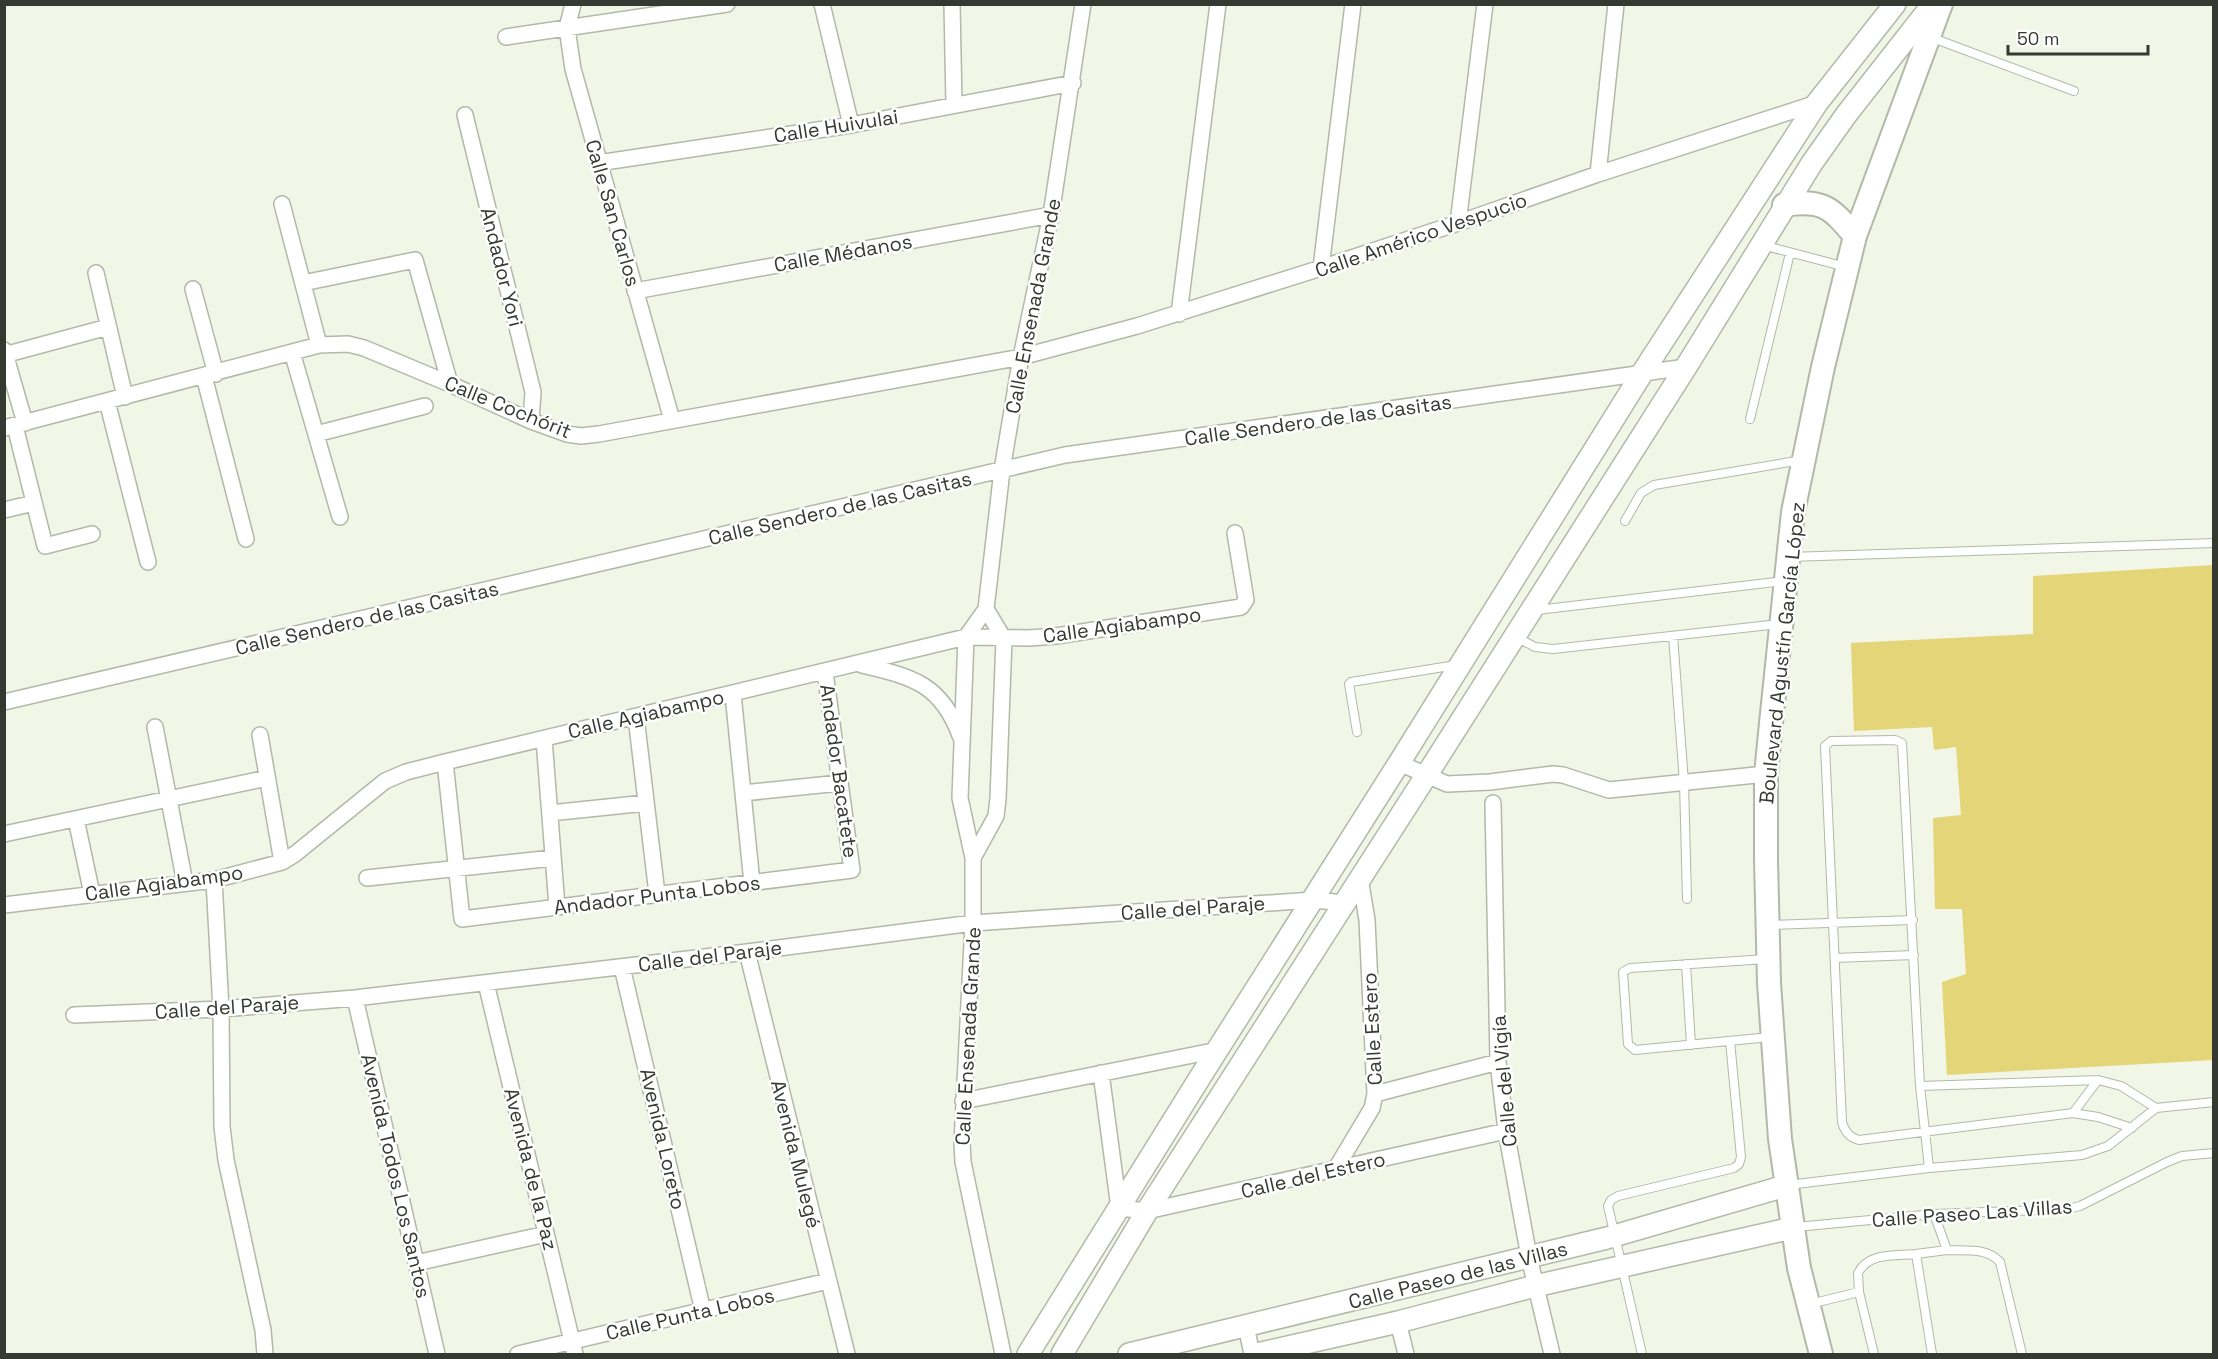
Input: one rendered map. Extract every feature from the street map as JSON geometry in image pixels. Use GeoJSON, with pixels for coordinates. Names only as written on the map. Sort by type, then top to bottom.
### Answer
{"type":"FeatureCollection","features":[{"type":"Feature","properties":{"kind":"main road","name":"Boulevard Agustín García López"},"geometry":{"type":"LineString","coordinates":[[1821,1354],[1792,1228],[1780,1139],[1769,959],[1767,774],[1785,581],[1793,512],[1803,460],[1855,236],[1941,4]]}},
{"type":"Feature","properties":{"kind":"main road"},"geometry":{"type":"LineString","coordinates":[[1784,205],[1811,202],[1823,206],[1837,215],[1855,236]]}},
{"type":"Feature","properties":{"kind":"street","name":"Calle San Carlos"},"geometry":{"type":"LineString","coordinates":[[573,4],[567,28],[573,69],[672,420]]}},
{"type":"Feature","properties":{"kind":"street"},"geometry":{"type":"LineString","coordinates":[[506,37],[727,4]]}},
{"type":"Feature","properties":{"kind":"street"},"geometry":{"type":"LineString","coordinates":[[822,4],[850,125]]}},
{"type":"Feature","properties":{"kind":"street"},"geometry":{"type":"LineString","coordinates":[[952,4],[954,105]]}},
{"type":"Feature","properties":{"kind":"street","name":"Calle Ensenada Grande"},"geometry":{"type":"LineString","coordinates":[[1003,1354],[963,1161],[963,1101],[973,923],[973,858],[960,798],[966,638],[986,609],[1002,470],[1021,357],[1051,214],[1073,83],[1083,4]]}},
{"type":"Feature","properties":{"kind":"street"},"geometry":{"type":"LineString","coordinates":[[1179,314],[1218,4]]}},
{"type":"Feature","properties":{"kind":"street"},"geometry":{"type":"LineString","coordinates":[[1321,268],[1353,4]]}},
{"type":"Feature","properties":{"kind":"street"},"geometry":{"type":"LineString","coordinates":[[1458,223],[1485,4]]}},
{"type":"Feature","properties":{"kind":"street"},"geometry":{"type":"LineString","coordinates":[[1598,174],[1616,4]]}},
{"type":"Feature","properties":{"kind":"street"},"geometry":{"type":"LineString","coordinates":[[1028,1354],[1400,764],[1641,375],[1817,103],[1882,15],[1895,4]]}},
{"type":"Feature","properties":{"kind":"street"},"geometry":{"type":"LineString","coordinates":[[1062,1354],[1148,1211],[1686,367],[1784,205],[1846,115],[1933,4]]}},
{"type":"Feature","properties":{"kind":"street","name":"Calle Huivulai"},"geometry":{"type":"LineString","coordinates":[[598,163],[850,125],[1073,83]]}},
{"type":"Feature","properties":{"kind":"street","name":"Calle Américo Vespucio"},"geometry":{"type":"LineString","coordinates":[[1021,357],[1179,314],[1817,103]]}},
{"type":"Feature","properties":{"kind":"street","name":"Andador Yori"},"geometry":{"type":"LineString","coordinates":[[465,115],[532,392],[531,421]]}},
{"type":"Feature","properties":{"kind":"street"},"geometry":{"type":"LineString","coordinates":[[282,204],[320,345]]}},
{"type":"Feature","properties":{"kind":"street","name":"Calle Médanos"},"geometry":{"type":"LineString","coordinates":[[635,291],[1051,214]]}},
{"type":"Feature","properties":{"kind":"street"},"geometry":{"type":"LineString","coordinates":[[303,283],[415,260],[450,384]]}},
{"type":"Feature","properties":{"kind":"street"},"geometry":{"type":"LineString","coordinates":[[96,273],[125,397]]}},
{"type":"Feature","properties":{"kind":"street"},"geometry":{"type":"LineString","coordinates":[[193,290],[246,539]]}},
{"type":"Feature","properties":{"kind":"street"},"geometry":{"type":"LineString","coordinates":[[92,534],[45,546],[15,426],[5,353],[108,327]]}},
{"type":"Feature","properties":{"kind":"street","name":"Calle Cochórit"},"geometry":{"type":"LineString","coordinates":[[15,426],[320,345],[348,344],[364,348],[531,421],[567,434],[581,436],[1021,357]]}},
{"type":"Feature","properties":{"kind":"street"},"geometry":{"type":"LineString","coordinates":[[292,352],[340,518]]}},
{"type":"Feature","properties":{"kind":"street","name":"Calle Sendero de las Casitas"},"geometry":{"type":"LineString","coordinates":[[4,702],[1065,455],[1686,367]]}},
{"type":"Feature","properties":{"kind":"street"},"geometry":{"type":"LineString","coordinates":[[107,401],[148,562]]}},
{"type":"Feature","properties":{"kind":"street"},"geometry":{"type":"LineString","coordinates":[[316,434],[425,406]]}},
{"type":"Feature","properties":{"kind":"street"},"geometry":{"type":"LineString","coordinates":[[4,510],[34,503]]}},
{"type":"Feature","properties":{"kind":"street","name":"Calle Agiabampo"},"geometry":{"type":"LineString","coordinates":[[4,905],[214,880],[282,862],[385,781],[406,772],[445,762],[966,638],[1004,639],[1056,636],[1241,607],[1246,600],[1235,533]]}},
{"type":"Feature","properties":{"kind":"street"},"geometry":{"type":"LineString","coordinates":[[986,609],[1004,639]]}},
{"type":"Feature","properties":{"kind":"street","name":"Calle Ensenada Grande"},"geometry":{"type":"LineString","coordinates":[[973,858],[996,816],[1004,639]]}},
{"type":"Feature","properties":{"kind":"street"},"geometry":{"type":"LineString","coordinates":[[859,664],[907,676],[926,687],[944,704],[962,742]]}},
{"type":"Feature","properties":{"kind":"street","name":"Andador Bacatete"},"geometry":{"type":"LineString","coordinates":[[825,672],[852,870]]}},
{"type":"Feature","properties":{"kind":"street"},"geometry":{"type":"LineString","coordinates":[[733,694],[752,883]]}},
{"type":"Feature","properties":{"kind":"street"},"geometry":{"type":"LineString","coordinates":[[636,717],[657,894]]}},
{"type":"Feature","properties":{"kind":"street"},"geometry":{"type":"LineString","coordinates":[[155,727],[185,883]]}},
{"type":"Feature","properties":{"kind":"street"},"geometry":{"type":"LineString","coordinates":[[260,735],[282,862]]}},
{"type":"Feature","properties":{"kind":"street"},"geometry":{"type":"LineString","coordinates":[[544,739],[557,907]]}},
{"type":"Feature","properties":{"kind":"street"},"geometry":{"type":"LineString","coordinates":[[445,762],[457,869]]}},
{"type":"Feature","properties":{"kind":"street"},"geometry":{"type":"LineString","coordinates":[[1400,764],[1447,784],[1553,774],[1609,790],[1767,774]]}},
{"type":"Feature","properties":{"kind":"street"},"geometry":{"type":"LineString","coordinates":[[4,834],[267,778]]}},
{"type":"Feature","properties":{"kind":"street"},"geometry":{"type":"LineString","coordinates":[[743,793],[840,783]]}},
{"type":"Feature","properties":{"kind":"street"},"geometry":{"type":"LineString","coordinates":[[550,813],[646,803]]}},
{"type":"Feature","properties":{"kind":"street","name":"Calle del Vigía"},"geometry":{"type":"LineString","coordinates":[[1493,803],[1498,1062],[1506,1131],[1529,1257],[1552,1354]]}},
{"type":"Feature","properties":{"kind":"street"},"geometry":{"type":"LineString","coordinates":[[76,819],[92,894]]}},
{"type":"Feature","properties":{"kind":"street"},"geometry":{"type":"LineString","coordinates":[[367,878],[553,858]]}},
{"type":"Feature","properties":{"kind":"street","name":"Andador Punta Lobos"},"geometry":{"type":"LineString","coordinates":[[457,869],[462,919],[852,870]]}},
{"type":"Feature","properties":{"kind":"street","name":"Calle Estero"},"geometry":{"type":"LineString","coordinates":[[1335,1170],[1372,1107],[1375,1094],[1367,920],[1360,878]]}},
{"type":"Feature","properties":{"kind":"street"},"geometry":{"type":"LineString","coordinates":[[214,880],[221,1009],[222,1127],[226,1160],[263,1330],[265,1354]]}},
{"type":"Feature","properties":{"kind":"street","name":"Calle del Paraje"},"geometry":{"type":"LineString","coordinates":[[74,1015],[221,1009],[355,998],[973,923],[1313,900],[1346,903]]}},
{"type":"Feature","properties":{"kind":"street","name":"Avenida Mulegé"},"geometry":{"type":"LineString","coordinates":[[747,952],[847,1354]]}},
{"type":"Feature","properties":{"kind":"street","name":"Avenida Loreto"},"geometry":{"type":"LineString","coordinates":[[622,967],[703,1311]]}},
{"type":"Feature","properties":{"kind":"street","name":"Avenida de la Paz"},"geometry":{"type":"LineString","coordinates":[[486,983],[573,1348]]}},
{"type":"Feature","properties":{"kind":"street","name":"Avenida Todos Los Santos"},"geometry":{"type":"LineString","coordinates":[[355,998],[437,1354]]}},
{"type":"Feature","properties":{"kind":"street"},"geometry":{"type":"LineString","coordinates":[[963,1101],[1218,1050]]}},
{"type":"Feature","properties":{"kind":"street"},"geometry":{"type":"LineString","coordinates":[[1375,1094],[1498,1062]]}},
{"type":"Feature","properties":{"kind":"street"},"geometry":{"type":"LineString","coordinates":[[1101,1073],[1119,1208]]}},
{"type":"Feature","properties":{"kind":"street","name":"Calle del Estero"},"geometry":{"type":"LineString","coordinates":[[1119,1208],[1148,1211],[1506,1131]]}},
{"type":"Feature","properties":{"kind":"street","name":"Calle Paseo de las Villas"},"geometry":{"type":"LineString","coordinates":[[1129,1354],[1615,1236],[1785,1186]]}},
{"type":"Feature","properties":{"kind":"street","name":"Calle Paseo de las Villas"},"geometry":{"type":"LineString","coordinates":[[1257,1354],[1398,1322],[1535,1286],[1792,1228]]}},
{"type":"Feature","properties":{"kind":"street"},"geometry":{"type":"LineString","coordinates":[[416,1263],[546,1233]]}},
{"type":"Feature","properties":{"kind":"street","name":"Calle Punta Lobos"},"geometry":{"type":"LineString","coordinates":[[518,1354],[573,1348],[703,1311],[828,1281]]}},
{"type":"Feature","properties":{"kind":"street"},"geometry":{"type":"LineString","coordinates":[[1398,1322],[1406,1354]]}},
{"type":"Feature","properties":{"kind":"street"},"geometry":{"type":"LineString","coordinates":[[1246,1326],[1252,1354]]}},
{"type":"Feature","properties":{"kind":"lane"},"geometry":{"type":"LineString","coordinates":[[1929,36],[2074,91]]}},
{"type":"Feature","properties":{"kind":"lane"},"geometry":{"type":"LineString","coordinates":[[1761,244],[1848,268]]}},
{"type":"Feature","properties":{"kind":"lane"},"geometry":{"type":"LineString","coordinates":[[1750,419],[1790,253]]}},
{"type":"Feature","properties":{"kind":"lane"},"geometry":{"type":"LineString","coordinates":[[1625,521],[1641,493],[1654,485],[1803,460]]}},
{"type":"Feature","properties":{"kind":"lane"},"geometry":{"type":"LineString","coordinates":[[1788,557],[2214,543]]}},
{"type":"Feature","properties":{"kind":"lane"},"geometry":{"type":"LineString","coordinates":[[1531,610],[1785,581]]}},
{"type":"Feature","properties":{"kind":"lane"},"geometry":{"type":"LineString","coordinates":[[1515,636],[1535,647],[1544,649],[1781,624]]}},
{"type":"Feature","properties":{"kind":"lane"},"geometry":{"type":"LineString","coordinates":[[1673,636],[1684,782],[1687,899]]}},
{"type":"Feature","properties":{"kind":"lane"},"geometry":{"type":"LineString","coordinates":[[1357,732],[1349,684],[1351,682],[1461,664]]}},
{"type":"Feature","properties":{"kind":"lane"},"geometry":{"type":"LineString","coordinates":[[1929,1168],[1924,1133],[1920,1086],[1902,743],[1895,740],[1831,741],[1825,746],[1835,958],[1844,1127],[1851,1138],[1859,1140],[1924,1133],[2073,1113],[2098,1116],[2132,1128]]}},
{"type":"Feature","properties":{"kind":"lane"},"geometry":{"type":"LineString","coordinates":[[1768,925],[1912,920]]}},
{"type":"Feature","properties":{"kind":"lane"},"geometry":{"type":"LineString","coordinates":[[1835,958],[1914,955]]}},
{"type":"Feature","properties":{"kind":"lane"},"geometry":{"type":"LineString","coordinates":[[1769,959],[1630,968],[1623,972],[1628,1044],[1635,1050],[1773,1037]]}},
{"type":"Feature","properties":{"kind":"lane"},"geometry":{"type":"LineString","coordinates":[[1686,964],[1691,1045]]}},
{"type":"Feature","properties":{"kind":"lane"},"geometry":{"type":"LineString","coordinates":[[1642,1354],[1608,1206],[1611,1200],[1618,1196],[1734,1168],[1739,1164],[1741,1157],[1730,1041]]}},
{"type":"Feature","properties":{"kind":"lane"},"geometry":{"type":"LineString","coordinates":[[1920,1086],[2098,1080],[2121,1086],[2156,1108]]}},
{"type":"Feature","properties":{"kind":"lane"},"geometry":{"type":"LineString","coordinates":[[2073,1113],[2098,1080]]}},
{"type":"Feature","properties":{"kind":"lane"},"geometry":{"type":"LineString","coordinates":[[1785,1186],[1929,1168],[2082,1155],[2108,1146],[2156,1108],[2214,1102]]}},
{"type":"Feature","properties":{"kind":"lane","name":"Calle Paseo Las Villas"},"geometry":{"type":"LineString","coordinates":[[1792,1228],[1934,1214],[2068,1209],[2182,1156],[2214,1153]]}},
{"type":"Feature","properties":{"kind":"lane"},"geometry":{"type":"LineString","coordinates":[[1934,1214],[1947,1250]]}},
{"type":"Feature","properties":{"kind":"lane"},"geometry":{"type":"LineString","coordinates":[[1874,1354],[1859,1292],[1858,1273],[1868,1261],[1875,1258],[1947,1250],[1986,1251],[1993,1254],[2000,1262],[2022,1354]]}},
{"type":"Feature","properties":{"kind":"lane"},"geometry":{"type":"LineString","coordinates":[[1916,1254],[1932,1354]]}},
{"type":"Feature","properties":{"kind":"lane"},"geometry":{"type":"LineString","coordinates":[[1809,1304],[1859,1292]]}},
{"type":"Feature","properties":{"kind":"building"},"geometry":{"type":"Polygon","coordinates":[[[2214,565],[2214,1060],[1947,1075],[1942,982],[1966,974],[1962,909],[1935,909],[1933,818],[1961,815],[1956,747],[1934,750],[1932,727],[1854,731],[1851,643],[2033,634],[2033,576],[2214,565]]]}}]}
